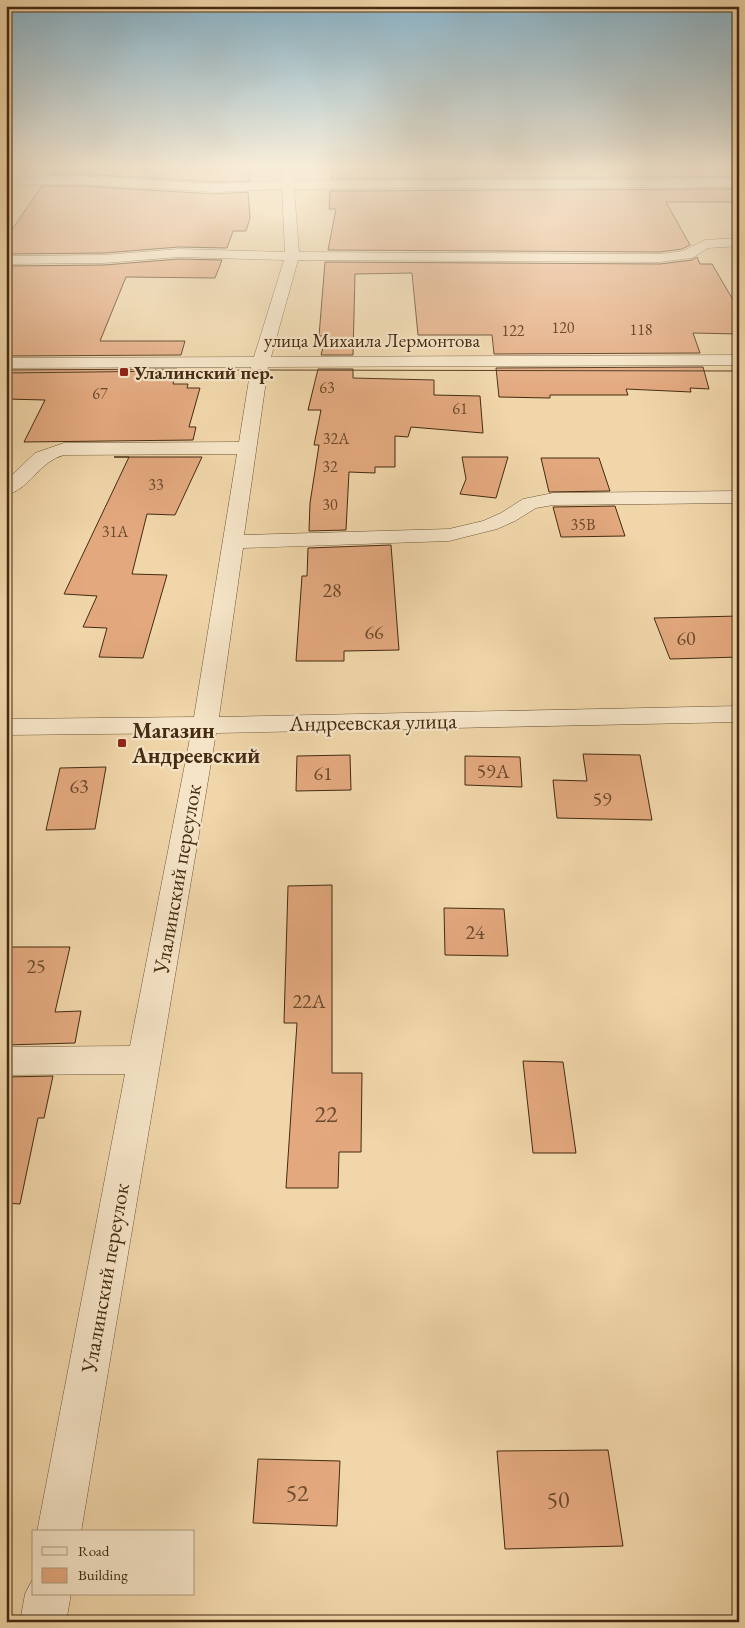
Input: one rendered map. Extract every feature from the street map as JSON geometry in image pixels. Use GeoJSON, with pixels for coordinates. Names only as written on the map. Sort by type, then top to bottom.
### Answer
{"type":"FeatureCollection","features":[{"type":"Feature","properties":{"kind":"street","name":"Улалинский переулок"},"geometry":{"type":"LineString","coordinates":[[59,1530],[205,725],[261,362],[292,256],[291,244]]}},
{"type":"Feature","properties":{"kind":"street"},"geometry":{"type":"LineString","coordinates":[[6,260],[104,259],[178,253],[292,256],[660,258],[687,255],[705,244]]}},
{"type":"Feature","properties":{"kind":"street","name":"улица Михаила Лермонтова"},"geometry":{"type":"LineString","coordinates":[[6,363],[739,360]]}},
{"type":"Feature","properties":{"kind":"street"},"geometry":{"type":"LineString","coordinates":[[6,489],[18,483],[39,459],[47,454],[64,449],[248,448]]}},
{"type":"Feature","properties":{"kind":"street"},"geometry":{"type":"LineString","coordinates":[[233,542],[448,535],[490,525],[508,518],[530,504],[553,499],[739,497]]}},
{"type":"Feature","properties":{"kind":"street","name":"Андреевская улица"},"geometry":{"type":"LineString","coordinates":[[6,727],[205,725],[739,714]]}},
{"type":"Feature","properties":{"kind":"street"},"geometry":{"type":"LineString","coordinates":[[6,1061],[144,1060]]}},
{"type":"Feature","properties":{"kind":"street"},"geometry":{"type":"LineString","coordinates":[[43,1622],[48,1596]]}},
{"type":"Feature","properties":{"kind":"building"},"geometry":{"type":"Polygon","coordinates":[[[6,244],[228,244],[227,248],[179,247],[104,253],[6,254],[6,244]]]}},
{"type":"Feature","properties":{"kind":"building"},"geometry":{"type":"Polygon","coordinates":[[[329,244],[690,245],[682,249],[660,252],[328,250],[329,244]]]}},
{"type":"Feature","properties":{"kind":"building"},"geometry":{"type":"Polygon","coordinates":[[[697,257],[700,264],[712,264],[739,310],[739,334],[693,333],[700,353],[494,354],[492,335],[418,335],[412,273],[355,274],[353,355],[321,355],[326,336],[319,336],[325,262],[660,264],[692,260],[697,257]]]}},
{"type":"Feature","properties":{"kind":"building"},"geometry":{"type":"Polygon","coordinates":[[[179,259],[222,260],[215,278],[126,277],[100,341],[185,341],[181,355],[6,356],[6,266],[104,265],[179,259]]]}},
{"type":"Feature","properties":{"kind":"building"},"geometry":{"type":"Polygon","coordinates":[[[703,367],[709,389],[690,388],[691,392],[626,389],[628,395],[550,395],[550,398],[499,397],[496,368],[703,367]]]}},
{"type":"Feature","properties":{"kind":"building"},"geometry":{"type":"Polygon","coordinates":[[[177,369],[173,384],[188,384],[187,388],[200,388],[189,427],[196,427],[193,440],[24,442],[45,400],[6,399],[6,370],[177,369]]]}},
{"type":"Feature","properties":{"kind":"building"},"geometry":{"type":"Polygon","coordinates":[[[318,369],[353,369],[353,378],[434,380],[434,395],[480,396],[483,433],[411,427],[408,437],[395,436],[395,467],[375,467],[375,473],[349,472],[346,530],[309,531],[310,503],[319,445],[314,445],[321,410],[308,410],[318,369]]]}},
{"type":"Feature","properties":{"kind":"building"},"geometry":{"type":"Polygon","coordinates":[[[129,457],[202,457],[175,515],[147,514],[132,574],[167,575],[143,658],[99,657],[107,628],[83,627],[97,596],[64,594],[129,457]]]}},
{"type":"Feature","properties":{"kind":"building"},"geometry":{"type":"Polygon","coordinates":[[[462,457],[508,457],[496,498],[460,494],[466,479],[462,457]]]}},
{"type":"Feature","properties":{"kind":"building"},"geometry":{"type":"Polygon","coordinates":[[[541,458],[599,458],[610,491],[549,492],[541,458]]]}},
{"type":"Feature","properties":{"kind":"building"},"geometry":{"type":"Polygon","coordinates":[[[615,506],[625,536],[561,537],[553,507],[615,506]]]}},
{"type":"Feature","properties":{"kind":"building"},"geometry":{"type":"Polygon","coordinates":[[[391,545],[399,650],[344,651],[344,661],[296,661],[302,576],[307,576],[308,548],[391,545]]]}},
{"type":"Feature","properties":{"kind":"building"},"geometry":{"type":"Polygon","coordinates":[[[739,616],[739,657],[670,659],[654,618],[739,616]]]}},
{"type":"Feature","properties":{"kind":"building"},"geometry":{"type":"Polygon","coordinates":[[[583,754],[640,755],[652,820],[557,818],[553,780],[587,781],[583,754]]]}},
{"type":"Feature","properties":{"kind":"building"},"geometry":{"type":"Polygon","coordinates":[[[350,755],[351,790],[296,791],[297,756],[350,755]]]}},
{"type":"Feature","properties":{"kind":"building"},"geometry":{"type":"Polygon","coordinates":[[[465,756],[520,757],[522,787],[465,785],[465,756]]]}},
{"type":"Feature","properties":{"kind":"building"},"geometry":{"type":"Polygon","coordinates":[[[106,767],[95,829],[46,830],[60,768],[106,767]]]}},
{"type":"Feature","properties":{"kind":"building"},"geometry":{"type":"Polygon","coordinates":[[[332,885],[332,1073],[362,1073],[361,1152],[339,1152],[338,1188],[286,1188],[297,1023],[284,1023],[288,886],[332,885]]]}},
{"type":"Feature","properties":{"kind":"building"},"geometry":{"type":"Polygon","coordinates":[[[444,908],[504,909],[508,956],[445,955],[444,908]]]}},
{"type":"Feature","properties":{"kind":"building"},"geometry":{"type":"Polygon","coordinates":[[[6,947],[70,947],[55,1012],[81,1011],[75,1043],[6,1045],[6,947]]]}},
{"type":"Feature","properties":{"kind":"building"},"geometry":{"type":"Polygon","coordinates":[[[523,1061],[563,1062],[576,1153],[533,1153],[523,1061]]]}},
{"type":"Feature","properties":{"kind":"building"},"geometry":{"type":"Polygon","coordinates":[[[53,1076],[44,1118],[38,1118],[20,1204],[6,1203],[6,1077],[53,1076]]]}},
{"type":"Feature","properties":{"kind":"building"},"geometry":{"type":"Polygon","coordinates":[[[608,1450],[623,1546],[505,1549],[497,1451],[608,1450]]]}},
{"type":"Feature","properties":{"kind":"building"},"geometry":{"type":"Polygon","coordinates":[[[258,1459],[340,1461],[337,1526],[253,1523],[258,1459]]]}},
{"type":"Feature","properties":{"kind":"tram line"},"geometry":{"type":"LineString","coordinates":[[6,373],[260,370],[739,371]]}},
{"type":"Feature","properties":{"kind":"place","name":"Улалинский пер."},"geometry":{"type":"Point","coordinates":[124,372]}},
{"type":"Feature","properties":{"kind":"place","name":"Магазин Андреевский"},"geometry":{"type":"Point","coordinates":[122,743]}}]}
